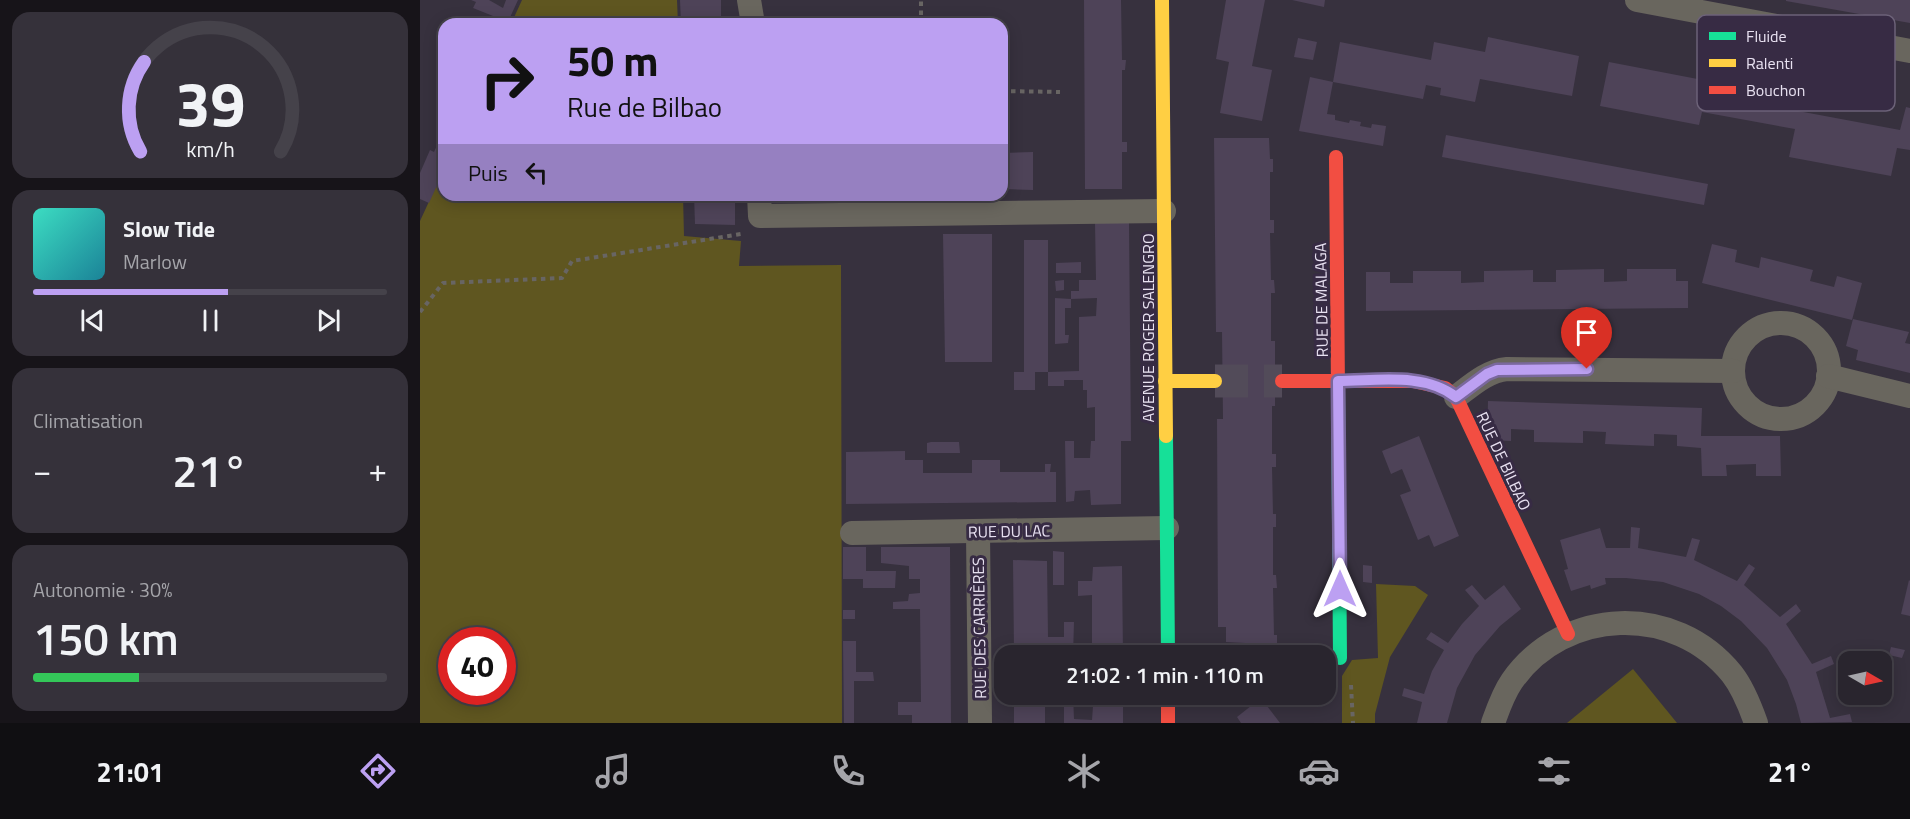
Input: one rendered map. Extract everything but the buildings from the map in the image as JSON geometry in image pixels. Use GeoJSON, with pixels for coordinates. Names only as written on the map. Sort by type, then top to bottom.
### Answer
{"type":"FeatureCollection","features":[{"type":"Feature","properties":{"kind":"street"},"geometry":{"type":"LineString","coordinates":[[749,0],[752,18]]}},
{"type":"Feature","properties":{"kind":"street","name":"AVENUE ROGER SALENGRO"},"geometry":{"type":"LineString","coordinates":[[1162,0],[1168,645]]}},
{"type":"Feature","properties":{"kind":"street"},"geometry":{"type":"LineString","coordinates":[[1637,0],[1751,11],[1767,15]]}},
{"type":"Feature","properties":{"kind":"street"},"geometry":{"type":"LineString","coordinates":[[1895,47],[1910,51]]}},
{"type":"Feature","properties":{"kind":"street","name":"RUE DE MALAGA"},"geometry":{"type":"LineString","coordinates":[[1336,157],[1340,658]]}},
{"type":"Feature","properties":{"kind":"street"},"geometry":{"type":"LineString","coordinates":[[760,205],[1164,211]]}},
{"type":"Feature","properties":{"kind":"street"},"geometry":{"type":"LineString","coordinates":[[1783,323],[1805,330],[1816,340],[1825,353],[1828,376],[1821,398],[1810,409],[1790,418],[1774,419],[1759,414],[1747,406],[1738,393],[1733,371],[1739,349],[1748,337],[1761,328],[1783,323]]}},
{"type":"Feature","properties":{"kind":"street"},"geometry":{"type":"LineString","coordinates":[[1282,381],[1413,381],[1445,388],[1456,397],[1487,374],[1497,370],[1733,371]]}},
{"type":"Feature","properties":{"kind":"street"},"geometry":{"type":"LineString","coordinates":[[1828,376],[1910,396]]}},
{"type":"Feature","properties":{"kind":"street"},"geometry":{"type":"LineString","coordinates":[[1165,381],[1215,381]]}},
{"type":"Feature","properties":{"kind":"street","name":"RUE DE BILBAO"},"geometry":{"type":"LineString","coordinates":[[1456,397],[1568,634]]}},
{"type":"Feature","properties":{"kind":"street","name":"RUE DU LAC"},"geometry":{"type":"LineString","coordinates":[[852,533],[1167,528]]}},
{"type":"Feature","properties":{"kind":"street","name":"RUE DES CARRIÈRES"},"geometry":{"type":"LineString","coordinates":[[978,532],[980,723]]}},
{"type":"Feature","properties":{"kind":"street"},"geometry":{"type":"LineString","coordinates":[[1493,723],[1511,682],[1527,663],[1546,647],[1568,634],[1592,626],[1618,622],[1644,623],[1670,630],[1693,640],[1714,656],[1732,675],[1746,697],[1756,723]]}},
{"type":"Feature","properties":{"kind":"street"},"geometry":{"type":"LineString","coordinates":[[1168,705],[1168,723]]}},
{"type":"Feature","properties":{"kind":"path"},"geometry":{"type":"LineString","coordinates":[[921,0],[921,18]]}},
{"type":"Feature","properties":{"kind":"path"},"geometry":{"type":"LineString","coordinates":[[1008,91],[1060,92]]}},
{"type":"Feature","properties":{"kind":"path"},"geometry":{"type":"LineString","coordinates":[[420,312],[443,283],[562,278],[572,261],[748,233],[760,205]]}},
{"type":"Feature","properties":{"kind":"path"},"geometry":{"type":"LineString","coordinates":[[1340,658],[1351,679],[1353,723]]}},
{"type":"Feature","properties":{"kind":"shaded area"},"geometry":{"type":"Polygon","coordinates":[[[522,0],[677,0],[678,18],[514,18],[522,0]]]}},
{"type":"Feature","properties":{"kind":"shaded area"},"geometry":{"type":"Polygon","coordinates":[[[438,182],[438,201],[683,201],[684,236],[741,241],[739,266],[841,265],[842,723],[420,723],[420,221],[438,182]]]}},
{"type":"Feature","properties":{"kind":"shaded area"},"geometry":{"type":"Polygon","coordinates":[[[1376,584],[1415,586],[1428,595],[1390,657],[1375,714],[1375,723],[1342,723],[1342,676],[1352,660],[1378,658],[1376,584]]]}},
{"type":"Feature","properties":{"kind":"shaded area"},"geometry":{"type":"Polygon","coordinates":[[[1633,669],[1677,723],[1567,723],[1633,669]]]}},
{"type":"Feature","properties":{"kind":"tunnel"},"geometry":{"type":"LineString","coordinates":[[1215,381],[1282,381]]}},
{"type":"Feature","properties":{"kind":"traffic: fast"},"geometry":{"type":"LineString","coordinates":[[1338,390],[1340,658]]}},
{"type":"Feature","properties":{"kind":"traffic: fast"},"geometry":{"type":"LineString","coordinates":[[1166,436],[1168,645]]}},
{"type":"Feature","properties":{"kind":"traffic: slow"},"geometry":{"type":"LineString","coordinates":[[1162,0],[1166,436]]}},
{"type":"Feature","properties":{"kind":"traffic: slow"},"geometry":{"type":"LineString","coordinates":[[1165,381],[1215,381]]}},
{"type":"Feature","properties":{"kind":"traffic: jam"},"geometry":{"type":"LineString","coordinates":[[1336,157],[1338,390]]}},
{"type":"Feature","properties":{"kind":"traffic: jam"},"geometry":{"type":"LineString","coordinates":[[1282,381],[1413,381],[1445,388],[1456,397],[1568,634]]}},
{"type":"Feature","properties":{"kind":"traffic: jam"},"geometry":{"type":"LineString","coordinates":[[1168,705],[1168,723]]}},
{"type":"Feature","properties":{"kind":"route"},"geometry":{"type":"LineString","coordinates":[[1340,589],[1338,381],[1413,381],[1445,388],[1456,397],[1487,374],[1497,370],[1587,369]]}}]}
